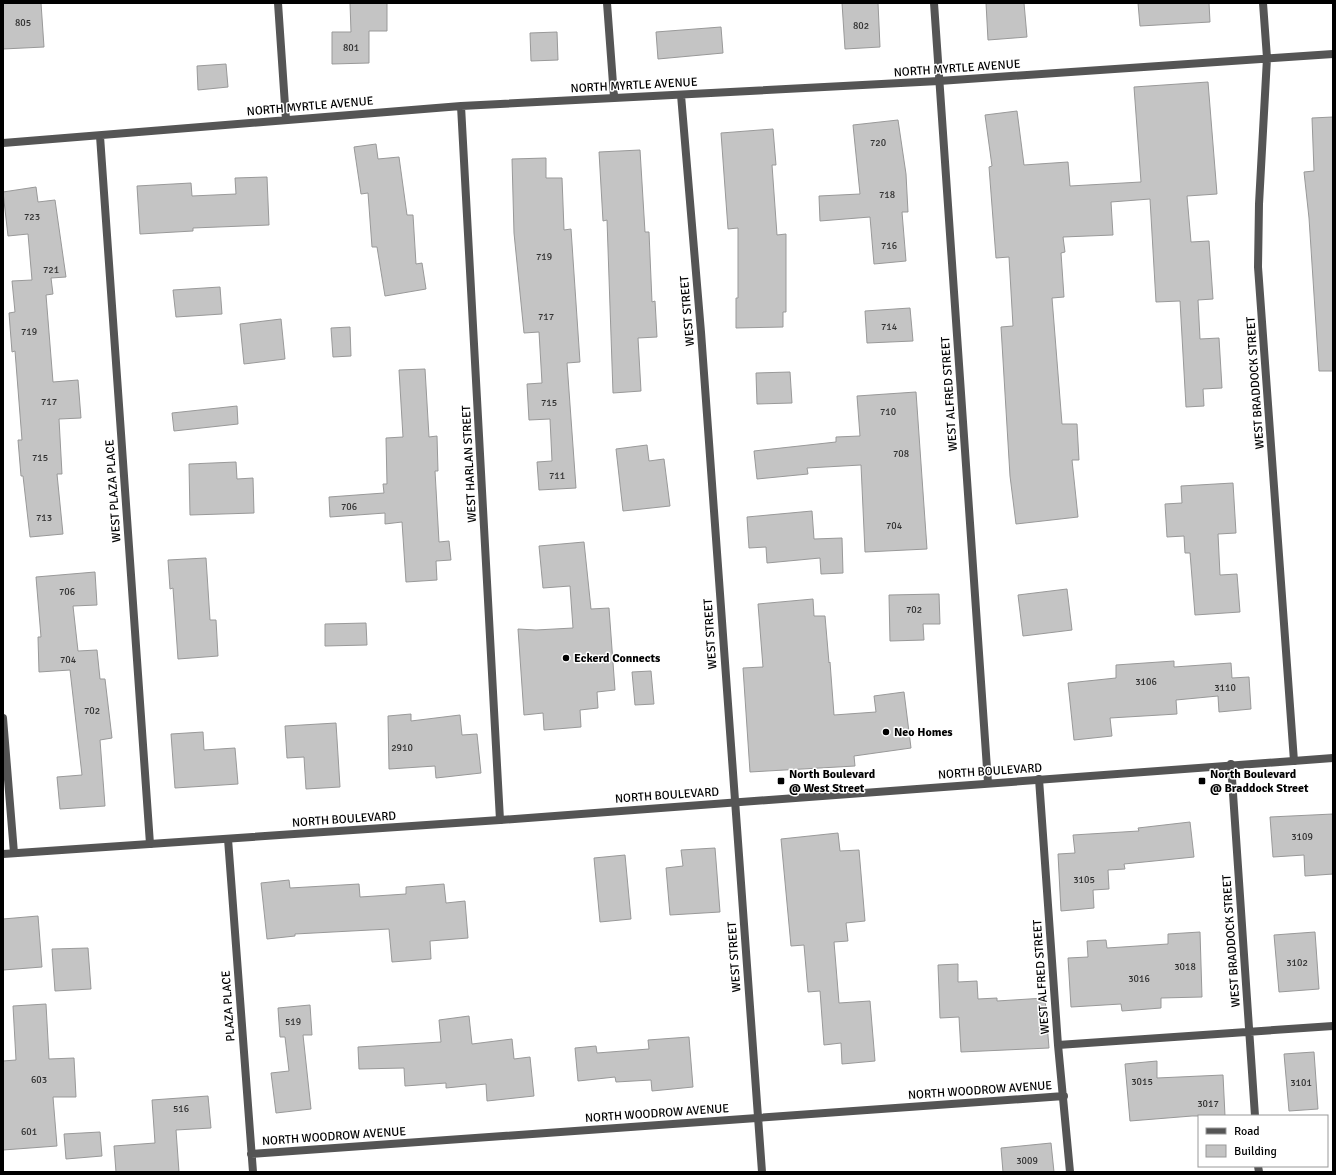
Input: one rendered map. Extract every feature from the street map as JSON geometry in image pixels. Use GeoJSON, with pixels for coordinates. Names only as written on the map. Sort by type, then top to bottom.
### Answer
{"type":"FeatureCollection","features":[{"type":"Feature","properties":{"kind":"street"},"geometry":{"type":"LineString","coordinates":[[278,3],[286,120]]}},
{"type":"Feature","properties":{"kind":"street"},"geometry":{"type":"LineString","coordinates":[[607,3],[614,97]]}},
{"type":"Feature","properties":{"kind":"street","name":"WEST ALFRED STREET"},"geometry":{"type":"LineString","coordinates":[[934,3],[988,783]]}},
{"type":"Feature","properties":{"kind":"street","name":"WEST BRADDOCK STREET"},"geometry":{"type":"LineString","coordinates":[[1263,3],[1267,58],[1259,204],[1258,268],[1294,761]]}},
{"type":"Feature","properties":{"kind":"street","name":"NORTH MYRTLE AVENUE"},"geometry":{"type":"LineString","coordinates":[[3,143],[461,106],[614,97],[939,82],[1333,54]]}},
{"type":"Feature","properties":{"kind":"street","name":"WEST STREET"},"geometry":{"type":"LineString","coordinates":[[681,95],[702,340],[762,1172]]}},
{"type":"Feature","properties":{"kind":"street","name":"WEST HARLAN STREET"},"geometry":{"type":"LineString","coordinates":[[461,106],[500,820]]}},
{"type":"Feature","properties":{"kind":"street","name":"WEST PLAZA PLACE"},"geometry":{"type":"LineString","coordinates":[[100,136],[150,844]]}},
{"type":"Feature","properties":{"kind":"street"},"geometry":{"type":"LineString","coordinates":[[3,718],[14,853]]}},
{"type":"Feature","properties":{"kind":"street","name":"NORTH BOULEVARD"},"geometry":{"type":"LineString","coordinates":[[3,854],[500,820],[1231,764],[1333,758]]}},
{"type":"Feature","properties":{"kind":"street","name":"WEST BRADDOCK STREET"},"geometry":{"type":"LineString","coordinates":[[1231,764],[1255,1115]]}},
{"type":"Feature","properties":{"kind":"street","name":"WEST ALFRED STREET"},"geometry":{"type":"LineString","coordinates":[[1039,779],[1058,1045],[1070,1172]]}},
{"type":"Feature","properties":{"kind":"street","name":"PLAZA PLACE"},"geometry":{"type":"LineString","coordinates":[[228,839],[253,1172]]}},
{"type":"Feature","properties":{"kind":"street"},"geometry":{"type":"LineString","coordinates":[[1058,1045],[1333,1026]]}},
{"type":"Feature","properties":{"kind":"street","name":"NORTH WOODROW AVENUE"},"geometry":{"type":"LineString","coordinates":[[251,1154],[1064,1096]]}},
{"type":"Feature","properties":{"kind":"building"},"geometry":{"type":"Polygon","coordinates":[[[3,3],[41,3],[44,47],[3,49],[3,3]]]}},
{"type":"Feature","properties":{"kind":"building"},"geometry":{"type":"Polygon","coordinates":[[[350,3],[387,3],[387,31],[369,31],[369,63],[332,64],[332,32],[351,32],[350,3]]]}},
{"type":"Feature","properties":{"kind":"building"},"geometry":{"type":"Polygon","coordinates":[[[842,3],[878,3],[880,47],[845,49],[842,3]]]}},
{"type":"Feature","properties":{"kind":"building"},"geometry":{"type":"Polygon","coordinates":[[[986,3],[1024,3],[1027,37],[988,40],[986,3]]]}},
{"type":"Feature","properties":{"kind":"building"},"geometry":{"type":"Polygon","coordinates":[[[1138,3],[1209,3],[1210,22],[1140,26],[1138,3]]]}},
{"type":"Feature","properties":{"kind":"building"},"geometry":{"type":"Polygon","coordinates":[[[721,27],[723,53],[658,59],[656,32],[721,27]]]}},
{"type":"Feature","properties":{"kind":"building"},"geometry":{"type":"Polygon","coordinates":[[[557,32],[558,60],[531,61],[530,33],[557,32]]]}},
{"type":"Feature","properties":{"kind":"building"},"geometry":{"type":"Polygon","coordinates":[[[226,64],[228,87],[198,90],[197,66],[226,64]]]}},
{"type":"Feature","properties":{"kind":"building"},"geometry":{"type":"Polygon","coordinates":[[[1208,82],[1217,194],[1187,196],[1191,242],[1209,241],[1213,299],[1198,300],[1200,339],[1219,338],[1222,388],[1203,389],[1204,406],[1186,407],[1180,301],[1156,302],[1150,199],[1111,202],[1113,235],[1063,237],[1065,252],[1061,253],[1064,297],[1052,298],[1062,424],[1077,424],[1079,460],[1072,460],[1078,517],[1016,524],[1010,476],[1001,327],[1013,326],[1009,257],[996,258],[989,167],[992,166],[985,115],[1017,111],[1024,165],[1068,162],[1070,186],[1141,182],[1134,87],[1208,82]]]}},
{"type":"Feature","properties":{"kind":"building"},"geometry":{"type":"Polygon","coordinates":[[[1333,117],[1333,371],[1319,371],[1309,218],[1304,172],[1314,171],[1312,118],[1333,117]]]}},
{"type":"Feature","properties":{"kind":"building"},"geometry":{"type":"Polygon","coordinates":[[[898,120],[906,174],[908,212],[902,212],[906,261],[874,264],[870,217],[820,221],[819,196],[860,194],[853,125],[898,120]]]}},
{"type":"Feature","properties":{"kind":"building"},"geometry":{"type":"Polygon","coordinates":[[[773,129],[776,165],[772,165],[777,235],[786,234],[786,312],[783,312],[783,327],[736,328],[736,298],[738,298],[738,228],[728,229],[721,133],[773,129]]]}},
{"type":"Feature","properties":{"kind":"building"},"geometry":{"type":"Polygon","coordinates":[[[376,144],[378,159],[399,157],[407,215],[413,215],[416,264],[422,263],[426,289],[385,296],[377,247],[372,247],[368,193],[361,194],[354,147],[376,144]]]}},
{"type":"Feature","properties":{"kind":"building"},"geometry":{"type":"Polygon","coordinates":[[[640,150],[645,232],[649,232],[652,302],[655,301],[657,337],[638,338],[641,391],[613,393],[607,220],[603,221],[599,152],[640,150]]]}},
{"type":"Feature","properties":{"kind":"building"},"geometry":{"type":"Polygon","coordinates":[[[546,158],[546,178],[562,178],[564,230],[571,229],[580,362],[567,363],[576,488],[539,490],[537,462],[552,461],[550,419],[529,420],[527,384],[542,383],[539,332],[524,333],[514,233],[512,159],[546,158]]]}},
{"type":"Feature","properties":{"kind":"building"},"geometry":{"type":"Polygon","coordinates":[[[267,177],[269,225],[193,228],[193,231],[140,234],[137,186],[191,183],[192,196],[236,194],[235,178],[267,177]]]}},
{"type":"Feature","properties":{"kind":"building"},"geometry":{"type":"Polygon","coordinates":[[[36,187],[38,202],[55,200],[66,277],[51,278],[53,294],[46,295],[53,382],[78,380],[81,418],[59,419],[62,474],[57,474],[63,534],[30,537],[23,476],[21,476],[18,440],[22,440],[15,351],[12,352],[9,313],[15,312],[12,281],[32,280],[28,234],[8,236],[3,192],[36,187]]]}},
{"type":"Feature","properties":{"kind":"building"},"geometry":{"type":"Polygon","coordinates":[[[220,287],[222,314],[176,317],[173,290],[220,287]]]}},
{"type":"Feature","properties":{"kind":"building"},"geometry":{"type":"Polygon","coordinates":[[[910,308],[913,341],[867,343],[865,311],[910,308]]]}},
{"type":"Feature","properties":{"kind":"building"},"geometry":{"type":"Polygon","coordinates":[[[281,319],[285,359],[244,364],[240,324],[281,319]]]}},
{"type":"Feature","properties":{"kind":"building"},"geometry":{"type":"Polygon","coordinates":[[[350,327],[351,356],[333,357],[331,328],[350,327]]]}},
{"type":"Feature","properties":{"kind":"building"},"geometry":{"type":"Polygon","coordinates":[[[425,369],[429,437],[437,436],[438,471],[435,471],[439,542],[449,541],[451,560],[436,561],[437,580],[406,582],[402,522],[385,524],[385,513],[330,517],[329,497],[384,493],[383,484],[387,484],[386,438],[403,437],[399,370],[425,369]]]}},
{"type":"Feature","properties":{"kind":"building"},"geometry":{"type":"Polygon","coordinates":[[[790,372],[792,403],[757,404],[756,373],[790,372]]]}},
{"type":"Feature","properties":{"kind":"building"},"geometry":{"type":"Polygon","coordinates":[[[916,392],[927,549],[865,552],[861,465],[807,468],[808,474],[757,479],[754,451],[836,442],[836,437],[860,436],[857,396],[916,392]]]}},
{"type":"Feature","properties":{"kind":"building"},"geometry":{"type":"Polygon","coordinates":[[[237,406],[238,424],[174,431],[172,413],[237,406]]]}},
{"type":"Feature","properties":{"kind":"building"},"geometry":{"type":"Polygon","coordinates":[[[647,445],[649,461],[664,459],[670,506],[623,511],[616,449],[647,445]]]}},
{"type":"Feature","properties":{"kind":"building"},"geometry":{"type":"Polygon","coordinates":[[[236,462],[237,479],[253,478],[254,513],[190,515],[189,464],[236,462]]]}},
{"type":"Feature","properties":{"kind":"building"},"geometry":{"type":"Polygon","coordinates":[[[1233,483],[1236,533],[1218,534],[1220,575],[1237,574],[1240,612],[1195,615],[1190,553],[1185,553],[1184,536],[1167,537],[1165,504],[1182,503],[1181,486],[1233,483]]]}},
{"type":"Feature","properties":{"kind":"building"},"geometry":{"type":"Polygon","coordinates":[[[812,511],[814,539],[842,538],[843,573],[821,574],[820,558],[767,563],[766,547],[749,548],[747,517],[812,511]]]}},
{"type":"Feature","properties":{"kind":"building","name":"Eckerd Connects"},"geometry":{"type":"Polygon","coordinates":[[[584,542],[591,609],[609,608],[615,690],[597,692],[598,708],[580,710],[581,727],[544,730],[543,713],[524,715],[518,629],[536,630],[573,628],[570,586],[543,588],[539,546],[584,542]]]}},
{"type":"Feature","properties":{"kind":"building"},"geometry":{"type":"Polygon","coordinates":[[[206,558],[210,620],[216,620],[218,656],[178,659],[173,588],[170,589],[168,560],[206,558]]]}},
{"type":"Feature","properties":{"kind":"building"},"geometry":{"type":"Polygon","coordinates":[[[95,572],[97,605],[73,606],[78,651],[97,650],[100,679],[105,679],[112,738],[100,740],[105,806],[60,809],[57,777],[82,775],[70,670],[39,672],[38,637],[41,637],[36,577],[95,572]]]}},
{"type":"Feature","properties":{"kind":"building"},"geometry":{"type":"Polygon","coordinates":[[[1067,589],[1072,630],[1023,636],[1018,595],[1067,589]]]}},
{"type":"Feature","properties":{"kind":"building"},"geometry":{"type":"Polygon","coordinates":[[[939,594],[940,624],[923,624],[924,640],[890,641],[889,595],[939,594]]]}},
{"type":"Feature","properties":{"kind":"building"},"geometry":{"type":"Polygon","coordinates":[[[813,599],[814,616],[825,616],[834,715],[876,712],[874,696],[904,692],[911,748],[854,756],[855,766],[750,772],[743,668],[763,667],[758,604],[813,599]]]}},
{"type":"Feature","properties":{"kind":"building"},"geometry":{"type":"Polygon","coordinates":[[[366,623],[367,645],[325,646],[325,624],[366,623]]]}},
{"type":"Feature","properties":{"kind":"building"},"geometry":{"type":"Polygon","coordinates":[[[1174,661],[1174,667],[1231,663],[1232,678],[1249,677],[1251,709],[1219,712],[1218,696],[1176,700],[1177,714],[1110,718],[1112,736],[1074,740],[1068,683],[1116,678],[1116,665],[1174,661]]]}},
{"type":"Feature","properties":{"kind":"building"},"geometry":{"type":"Polygon","coordinates":[[[651,671],[654,704],[635,705],[632,672],[651,671]]]}},
{"type":"Feature","properties":{"kind":"building"},"geometry":{"type":"Polygon","coordinates":[[[411,714],[411,721],[460,715],[462,735],[477,734],[481,773],[436,778],[435,766],[389,769],[388,716],[411,714]]]}},
{"type":"Feature","properties":{"kind":"building"},"geometry":{"type":"Polygon","coordinates":[[[336,723],[340,787],[306,789],[304,757],[287,758],[285,726],[336,723]]]}},
{"type":"Feature","properties":{"kind":"building"},"geometry":{"type":"Polygon","coordinates":[[[203,732],[204,750],[235,748],[238,784],[175,788],[171,734],[203,732]]]}},
{"type":"Feature","properties":{"kind":"building"},"geometry":{"type":"Polygon","coordinates":[[[1333,814],[1333,874],[1305,876],[1304,855],[1273,857],[1270,817],[1333,814]]]}},
{"type":"Feature","properties":{"kind":"building"},"geometry":{"type":"Polygon","coordinates":[[[1190,822],[1194,857],[1124,864],[1125,869],[1108,870],[1109,889],[1093,890],[1094,908],[1061,911],[1058,854],[1075,853],[1073,835],[1139,831],[1138,828],[1190,822]]]}},
{"type":"Feature","properties":{"kind":"building"},"geometry":{"type":"Polygon","coordinates":[[[838,833],[840,851],[859,850],[865,921],[846,923],[848,941],[834,942],[839,1003],[870,1001],[875,1061],[842,1064],[841,1043],[824,1045],[820,991],[808,992],[804,945],[791,946],[781,839],[838,833]]]}},
{"type":"Feature","properties":{"kind":"building"},"geometry":{"type":"Polygon","coordinates":[[[715,848],[720,912],[670,915],[666,868],[683,866],[681,850],[715,848]]]}},
{"type":"Feature","properties":{"kind":"building"},"geometry":{"type":"Polygon","coordinates":[[[625,855],[631,919],[600,922],[594,858],[625,855]]]}},
{"type":"Feature","properties":{"kind":"building"},"geometry":{"type":"Polygon","coordinates":[[[289,880],[290,888],[359,884],[360,897],[406,894],[406,887],[444,884],[446,903],[465,901],[468,938],[430,941],[431,959],[392,962],[389,929],[295,934],[295,936],[267,939],[261,883],[289,880]]]}},
{"type":"Feature","properties":{"kind":"building"},"geometry":{"type":"Polygon","coordinates":[[[38,916],[42,967],[3,970],[3,919],[38,916]]]}},
{"type":"Feature","properties":{"kind":"building"},"geometry":{"type":"Polygon","coordinates":[[[1200,932],[1202,997],[1161,998],[1161,1008],[1122,1011],[1121,1004],[1071,1007],[1068,958],[1088,957],[1087,941],[1106,940],[1107,948],[1168,944],[1168,934],[1200,932]]]}},
{"type":"Feature","properties":{"kind":"building"},"geometry":{"type":"Polygon","coordinates":[[[1315,932],[1319,989],[1279,992],[1274,935],[1315,932]]]}},
{"type":"Feature","properties":{"kind":"building"},"geometry":{"type":"Polygon","coordinates":[[[88,948],[91,989],[55,991],[52,949],[88,948]]]}},
{"type":"Feature","properties":{"kind":"building"},"geometry":{"type":"Polygon","coordinates":[[[958,964],[958,982],[977,981],[978,999],[997,998],[997,1001],[1045,998],[1049,1048],[961,1052],[959,1017],[940,1018],[938,965],[958,964]]]}},
{"type":"Feature","properties":{"kind":"building"},"geometry":{"type":"Polygon","coordinates":[[[46,1004],[49,1059],[74,1058],[76,1097],[53,1097],[57,1146],[3,1150],[3,1061],[16,1060],[13,1006],[46,1004]]]}},
{"type":"Feature","properties":{"kind":"building"},"geometry":{"type":"Polygon","coordinates":[[[310,1005],[312,1035],[303,1035],[311,1109],[276,1113],[271,1073],[289,1071],[285,1037],[280,1037],[278,1008],[310,1005]]]}},
{"type":"Feature","properties":{"kind":"building"},"geometry":{"type":"Polygon","coordinates":[[[469,1016],[472,1044],[512,1039],[514,1059],[530,1057],[534,1096],[487,1101],[486,1084],[446,1088],[446,1083],[405,1086],[404,1068],[359,1069],[358,1047],[441,1042],[439,1020],[469,1016]]]}},
{"type":"Feature","properties":{"kind":"building"},"geometry":{"type":"Polygon","coordinates":[[[689,1037],[693,1087],[652,1091],[651,1080],[616,1082],[615,1077],[578,1081],[575,1048],[596,1046],[597,1053],[649,1049],[648,1040],[689,1037]]]}},
{"type":"Feature","properties":{"kind":"building"},"geometry":{"type":"Polygon","coordinates":[[[1314,1052],[1318,1109],[1289,1111],[1284,1054],[1314,1052]]]}},
{"type":"Feature","properties":{"kind":"building"},"geometry":{"type":"Polygon","coordinates":[[[1157,1061],[1157,1078],[1223,1075],[1225,1115],[1198,1115],[1130,1121],[1125,1064],[1157,1061]]]}},
{"type":"Feature","properties":{"kind":"building"},"geometry":{"type":"Polygon","coordinates":[[[208,1096],[211,1128],[176,1130],[179,1172],[116,1172],[114,1146],[155,1143],[152,1100],[208,1096]]]}},
{"type":"Feature","properties":{"kind":"building"},"geometry":{"type":"Polygon","coordinates":[[[100,1132],[102,1156],[66,1159],[64,1134],[100,1132]]]}},
{"type":"Feature","properties":{"kind":"building"},"geometry":{"type":"Polygon","coordinates":[[[1051,1143],[1054,1172],[1003,1172],[1001,1148],[1051,1143]]]}},
{"type":"Feature","properties":{"kind":"place","name":"Eckerd Connects"},"geometry":{"type":"Point","coordinates":[566,658]}},
{"type":"Feature","properties":{"kind":"place","name":"Neo Homes"},"geometry":{"type":"Point","coordinates":[886,732]}},
{"type":"Feature","properties":{"kind":"place","name":"North Boulevard @ West Street"},"geometry":{"type":"Point","coordinates":[781,781]}},
{"type":"Feature","properties":{"kind":"place","name":"North Boulevard @ Braddock Street"},"geometry":{"type":"Point","coordinates":[1202,781]}}]}
